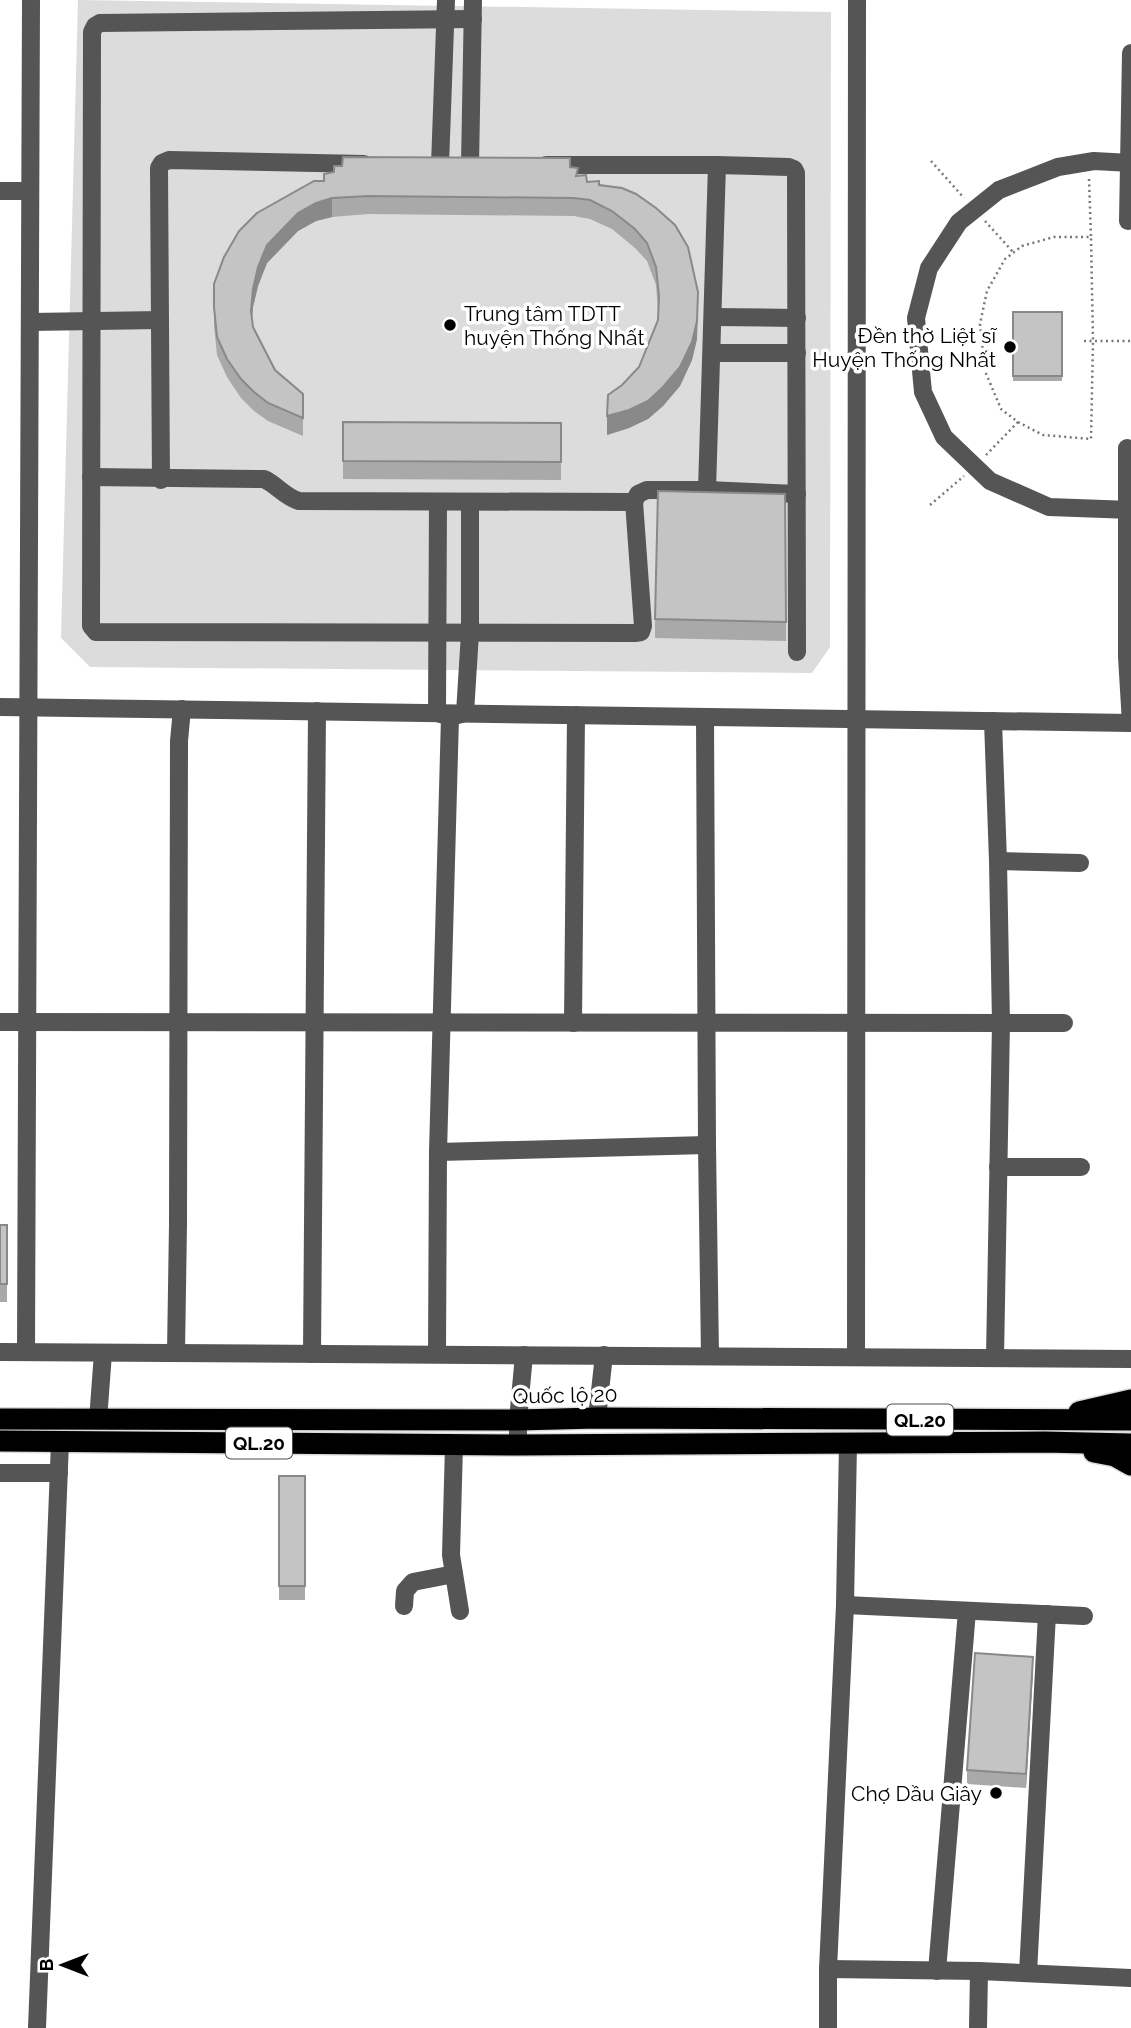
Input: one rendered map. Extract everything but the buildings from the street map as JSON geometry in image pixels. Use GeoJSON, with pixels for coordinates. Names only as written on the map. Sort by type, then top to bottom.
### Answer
{"type":"FeatureCollection","features":[{"type":"Feature","properties":{"kind":"highway","name":"QL.20"},"geometry":{"type":"LineString","coordinates":[[1043,1432],[1131,1400]]}},
{"type":"Feature","properties":{"kind":"highway","name":"Quốc lộ 20"},"geometry":{"type":"LineString","coordinates":[[0,1419],[597,1418],[1043,1432],[1131,1444]]}},
{"type":"Feature","properties":{"kind":"highway","name":"Quốc lộ 20"},"geometry":{"type":"LineString","coordinates":[[0,1441],[454,1445],[848,1444],[1043,1432],[1131,1420]]}},
{"type":"Feature","properties":{"kind":"highway","name":"QL.20"},"geometry":{"type":"LineString","coordinates":[[1043,1432],[1115,1456],[1131,1465]]}},
{"type":"Feature","properties":{"kind":"street"},"geometry":{"type":"LineString","coordinates":[[26,1352],[31,0]]}},
{"type":"Feature","properties":{"kind":"street"},"geometry":{"type":"LineString","coordinates":[[446,0],[433,165],[477,165],[473,0]]}},
{"type":"Feature","properties":{"kind":"street"},"geometry":{"type":"LineString","coordinates":[[856,1357],[857,0]]}},
{"type":"Feature","properties":{"kind":"street"},"geometry":{"type":"LineString","coordinates":[[473,19],[100,23],[95,26],[92,32],[91,626],[96,632],[641,632],[643,626],[634,502],[638,494],[646,490],[797,494]]}},
{"type":"Feature","properties":{"kind":"street"},"geometry":{"type":"LineString","coordinates":[[1128,221],[1131,53]]}},
{"type":"Feature","properties":{"kind":"street"},"geometry":{"type":"LineString","coordinates":[[161,480],[159,168],[162,163],[169,160],[386,164]]}},
{"type":"Feature","properties":{"kind":"street"},"geometry":{"type":"LineString","coordinates":[[1129,510],[1049,508],[990,481],[944,438],[923,392],[916,318],[929,268],[959,222],[999,190],[1058,167],[1089,162],[1130,163]]}},
{"type":"Feature","properties":{"kind":"street"},"geometry":{"type":"LineString","coordinates":[[525,165],[717,165],[794,169],[797,652]]}},
{"type":"Feature","properties":{"kind":"street"},"geometry":{"type":"LineString","coordinates":[[707,490],[717,165]]}},
{"type":"Feature","properties":{"kind":"street"},"geometry":{"type":"LineString","coordinates":[[0,191],[30,191]]}},
{"type":"Feature","properties":{"kind":"street"},"geometry":{"type":"LineString","coordinates":[[713,317],[797,318]]}},
{"type":"Feature","properties":{"kind":"street"},"geometry":{"type":"LineString","coordinates":[[30,322],[160,320]]}},
{"type":"Feature","properties":{"kind":"street"},"geometry":{"type":"LineString","coordinates":[[712,353],[797,353]]}},
{"type":"Feature","properties":{"kind":"street"},"geometry":{"type":"LineString","coordinates":[[0,707],[1131,723],[1127,657],[1127,448]]}},
{"type":"Feature","properties":{"kind":"street"},"geometry":{"type":"LineString","coordinates":[[91,477],[161,480],[264,479],[290,498],[299,501],[634,502]]}},
{"type":"Feature","properties":{"kind":"street"},"geometry":{"type":"LineString","coordinates":[[437,1354],[438,1152],[451,714],[438,633],[438,502]]}},
{"type":"Feature","properties":{"kind":"street"},"geometry":{"type":"LineString","coordinates":[[451,714],[470,633],[470,502]]}},
{"type":"Feature","properties":{"kind":"street"},"geometry":{"type":"LineString","coordinates":[[176,1353],[179,741],[182,709]]}},
{"type":"Feature","properties":{"kind":"street"},"geometry":{"type":"LineString","coordinates":[[312,1354],[317,711]]}},
{"type":"Feature","properties":{"kind":"street"},"geometry":{"type":"LineString","coordinates":[[573,1023],[576,715]]}},
{"type":"Feature","properties":{"kind":"street"},"geometry":{"type":"LineString","coordinates":[[705,717],[706,1145],[710,1356]]}},
{"type":"Feature","properties":{"kind":"street"},"geometry":{"type":"LineString","coordinates":[[993,721],[1001,1023],[995,1358]]}},
{"type":"Feature","properties":{"kind":"street"},"geometry":{"type":"LineString","coordinates":[[998,861],[1080,863]]}},
{"type":"Feature","properties":{"kind":"street"},"geometry":{"type":"LineString","coordinates":[[0,1022],[1064,1023]]}},
{"type":"Feature","properties":{"kind":"street"},"geometry":{"type":"LineString","coordinates":[[438,1152],[706,1145]]}},
{"type":"Feature","properties":{"kind":"street"},"geometry":{"type":"LineString","coordinates":[[998,1167],[1081,1167]]}},
{"type":"Feature","properties":{"kind":"street"},"geometry":{"type":"LineString","coordinates":[[0,1352],[1131,1359]]}},
{"type":"Feature","properties":{"kind":"street"},"geometry":{"type":"LineString","coordinates":[[98,1420],[103,1353]]}},
{"type":"Feature","properties":{"kind":"street"},"geometry":{"type":"LineString","coordinates":[[518,1445],[524,1355]]}},
{"type":"Feature","properties":{"kind":"street"},"geometry":{"type":"LineString","coordinates":[[597,1418],[604,1356]]}},
{"type":"Feature","properties":{"kind":"street"},"geometry":{"type":"LineString","coordinates":[[37,2028],[60,1442]]}},
{"type":"Feature","properties":{"kind":"street"},"geometry":{"type":"LineString","coordinates":[[828,2028],[828,1969],[845,1605],[848,1444]]}},
{"type":"Feature","properties":{"kind":"street"},"geometry":{"type":"LineString","coordinates":[[454,1445],[451,1555],[460,1611]]}},
{"type":"Feature","properties":{"kind":"street"},"geometry":{"type":"LineString","coordinates":[[0,1473],[59,1473]]}},
{"type":"Feature","properties":{"kind":"street"},"geometry":{"type":"LineString","coordinates":[[404,1606],[405,1591],[413,1583],[454,1574]]}},
{"type":"Feature","properties":{"kind":"street"},"geometry":{"type":"LineString","coordinates":[[845,1605],[1084,1616]]}},
{"type":"Feature","properties":{"kind":"street"},"geometry":{"type":"LineString","coordinates":[[937,1971],[967,1611]]}},
{"type":"Feature","properties":{"kind":"street"},"geometry":{"type":"LineString","coordinates":[[1028,1973],[1047,1614]]}},
{"type":"Feature","properties":{"kind":"street"},"geometry":{"type":"LineString","coordinates":[[828,1969],[979,1970],[1131,1978]]}},
{"type":"Feature","properties":{"kind":"street"},"geometry":{"type":"LineString","coordinates":[[978,2028],[979,1970]]}},
{"type":"Feature","properties":{"kind":"path"},"geometry":{"type":"LineString","coordinates":[[1089,162],[1091,237],[1093,341],[1091,439],[1043,435],[1018,422],[1001,409],[985,371],[980,324],[987,291],[1005,258],[1021,246],[1054,237],[1091,237]]}},
{"type":"Feature","properties":{"kind":"path"},"geometry":{"type":"LineString","coordinates":[[1084,341],[1131,341]]}},
{"type":"Feature","properties":{"kind":"shaded area","name":"Trung tâm TDTT huyện Thống Nhất"},"geometry":{"type":"Polygon","coordinates":[[[78,0],[831,12],[830,647],[812,673],[90,667],[61,638],[78,0]]]}},
{"type":"Feature","properties":{"kind":"place","name":"Trung tâm TDTT huyện Thống Nhất"},"geometry":{"type":"Point","coordinates":[450,325]}},
{"type":"Feature","properties":{"kind":"place","name":"Đền thờ Liệt sĩ Huyện Thống Nhất"},"geometry":{"type":"Point","coordinates":[1010,347]}},
{"type":"Feature","properties":{"kind":"place","name":"Chợ Dầu Giây"},"geometry":{"type":"Point","coordinates":[996,1793]}}]}
